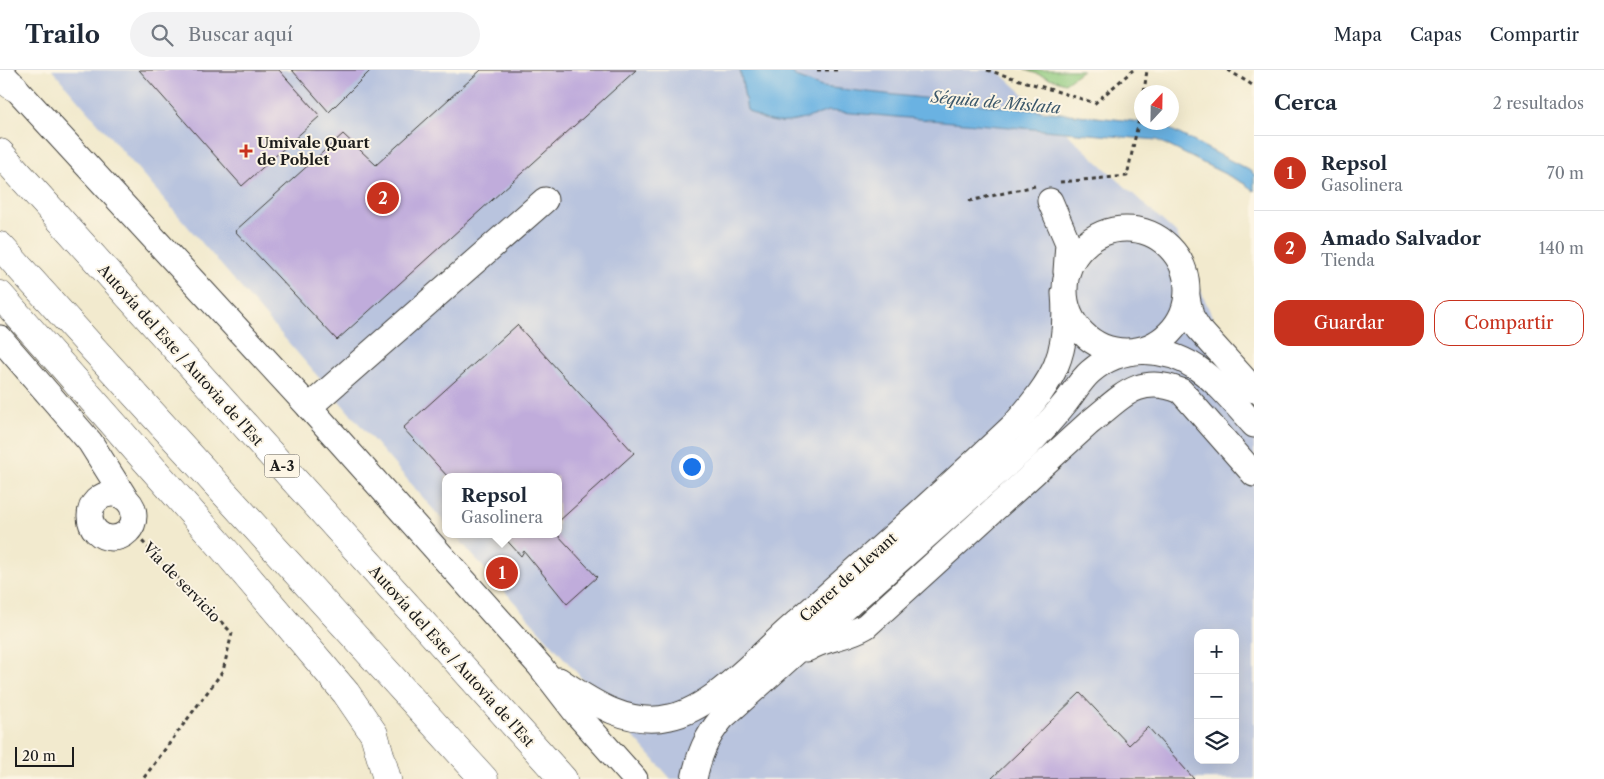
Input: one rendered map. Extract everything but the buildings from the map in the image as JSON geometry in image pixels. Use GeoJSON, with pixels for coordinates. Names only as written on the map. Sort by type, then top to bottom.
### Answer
{"type":"FeatureCollection","features":[{"type":"Feature","properties":{"kind":"highway","name":"Autovía del Este / Autovia de l'Est"},"geometry":{"type":"LineString","coordinates":[[0,153],[563,779]]}},
{"type":"Feature","properties":{"kind":"highway"},"geometry":{"type":"LineString","coordinates":[[0,246],[484,779]]}},
{"type":"Feature","properties":{"kind":"highway"},"geometry":{"type":"LineString","coordinates":[[0,295],[229,555],[346,693],[374,734],[387,779]]}},
{"type":"Feature","properties":{"kind":"street"},"geometry":{"type":"LineString","coordinates":[[5,78],[309,407],[540,666],[577,714],[635,779]]}},
{"type":"Feature","properties":{"kind":"street"},"geometry":{"type":"LineString","coordinates":[[309,407],[544,200]]}},
{"type":"Feature","properties":{"kind":"street"},"geometry":{"type":"LineString","coordinates":[[1254,390],[1199,329],[1190,316],[1186,277],[1179,259],[1167,244],[1150,233],[1131,228],[1110,230],[1090,227],[1070,217],[1050,201],[1068,243],[1065,283],[1069,313],[1080,331],[1096,344],[1116,351],[1158,352],[1197,368],[1230,398],[1254,425]]}},
{"type":"Feature","properties":{"kind":"street"},"geometry":{"type":"LineString","coordinates":[[1065,283],[1076,253],[1091,239],[1110,230]]}},
{"type":"Feature","properties":{"kind":"street","name":"Carrer de Llevant"},"geometry":{"type":"LineString","coordinates":[[540,666],[594,703],[618,714],[645,719],[668,718],[686,713],[700,706],[830,594],[1014,425],[1034,402],[1056,365],[1063,346],[1066,324],[1065,283]]}},
{"type":"Feature","properties":{"kind":"street"},"geometry":{"type":"LineString","coordinates":[[1137,351],[1155,344],[1171,332],[1182,316],[1187,297]]}},
{"type":"Feature","properties":{"kind":"street"},"geometry":{"type":"LineString","coordinates":[[0,338],[90,442],[112,496],[133,505],[135,518],[131,530],[118,539],[102,536],[91,525],[90,509],[112,496]]}},
{"type":"Feature","properties":{"kind":"street","name":"Carrer de Llevant"},"geometry":{"type":"LineString","coordinates":[[694,779],[700,754],[708,735],[738,704],[1025,448],[1048,424],[1089,372],[1118,354],[1137,351]]}},
{"type":"Feature","properties":{"kind":"street","name":"Carrer de Llevant"},"geometry":{"type":"LineString","coordinates":[[788,660],[816,644],[850,635],[866,626],[887,610],[1089,424],[1122,396],[1138,387],[1152,383],[1167,385],[1181,391],[1254,474]]}},
{"type":"Feature","properties":{"kind":"street"},"geometry":{"type":"LineString","coordinates":[[1230,398],[1239,432],[1254,466]]}},
{"type":"Feature","properties":{"kind":"path"},"geometry":{"type":"LineString","coordinates":[[817,70],[841,70]]}},
{"type":"Feature","properties":{"kind":"path"},"geometry":{"type":"LineString","coordinates":[[987,70],[1095,103],[1133,70]]}},
{"type":"Feature","properties":{"kind":"path"},"geometry":{"type":"LineString","coordinates":[[1145,85],[1147,70]]}},
{"type":"Feature","properties":{"kind":"path"},"geometry":{"type":"LineString","coordinates":[[1228,70],[1254,86]]}},
{"type":"Feature","properties":{"kind":"path"},"geometry":{"type":"LineString","coordinates":[[1127,176],[1137,130]]}},
{"type":"Feature","properties":{"kind":"path","name":"Vía de servicio"},"geometry":{"type":"LineString","coordinates":[[131,530],[232,634],[223,671],[143,779]]}},
{"type":"Feature","properties":{"kind":"shaded area"},"geometry":{"type":"Polygon","coordinates":[[[52,70],[997,70],[1176,233],[1254,414],[1254,779],[671,779],[458,538],[562,538],[562,473],[442,473],[442,519],[52,70]]]}},
{"type":"Feature","properties":{"kind":"green space"},"geometry":{"type":"Polygon","coordinates":[[[1025,70],[1083,70],[1065,83],[1025,70]]]}},
{"type":"Feature","properties":{"kind":"water"},"geometry":{"type":"Polygon","coordinates":[[[740,70],[791,70],[796,77],[822,87],[1134,121],[1134,130],[1172,130],[1249,170],[1254,174],[1254,191],[1245,184],[1157,140],[829,111],[797,121],[778,122],[768,120],[747,110],[740,70]]]}},
{"type":"Feature","properties":{"kind":"place","name":"Umivale Quart de Poblet"},"geometry":{"type":"Point","coordinates":[246,151]}},
{"type":"Feature","properties":{"kind":"place","name":"Amado Salvador"},"geometry":{"type":"Point","coordinates":[383,198]}},
{"type":"Feature","properties":{"kind":"place","name":"Repsol"},"geometry":{"type":"Point","coordinates":[502,573]}},
{"type":"Feature","properties":{"kind":"water label","name":"Séquia de Mislata"},"geometry":{"type":"Point","coordinates":[996,102]}}]}
